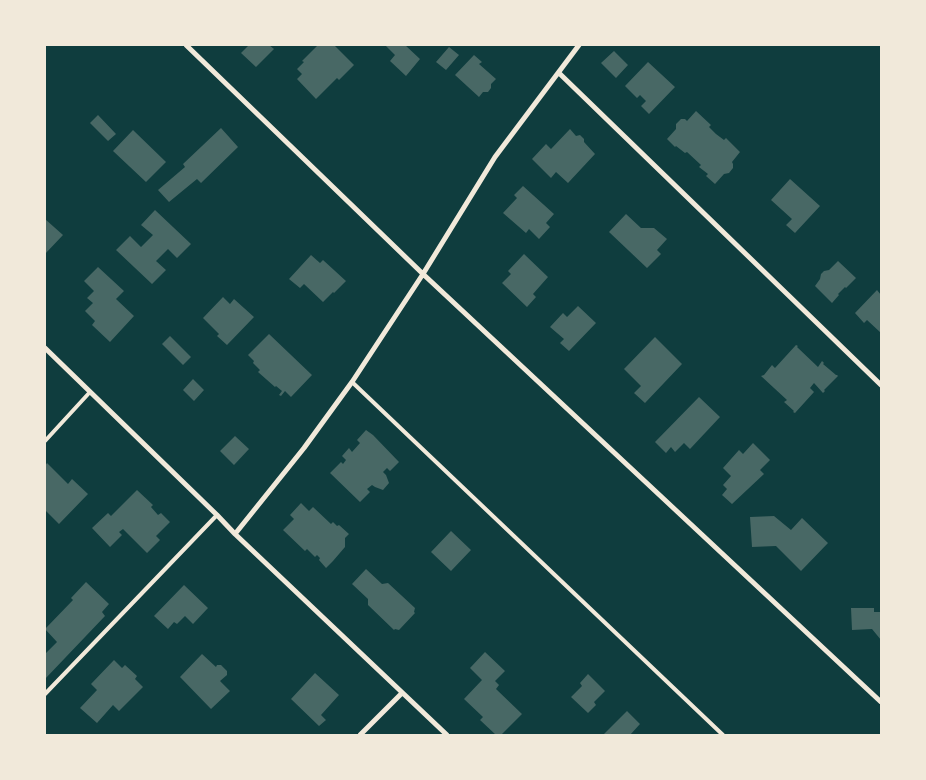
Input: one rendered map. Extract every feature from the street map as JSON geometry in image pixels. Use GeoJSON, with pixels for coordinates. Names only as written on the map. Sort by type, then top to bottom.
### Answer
{"type":"FeatureCollection","features":[{"type":"Feature","properties":{"kind":"street"},"geometry":{"type":"LineString","coordinates":[[186,45],[423,274],[881,702]]}},
{"type":"Feature","properties":{"kind":"street"},"geometry":{"type":"LineString","coordinates":[[235,534],[304,448],[352,382],[423,274],[495,157],[578,45]]}},
{"type":"Feature","properties":{"kind":"street"},"geometry":{"type":"LineString","coordinates":[[559,72],[881,385]]}},
{"type":"Feature","properties":{"kind":"street"},"geometry":{"type":"LineString","coordinates":[[45,348],[235,534],[447,735]]}},
{"type":"Feature","properties":{"kind":"street"},"geometry":{"type":"LineString","coordinates":[[360,735],[402,693]]}},
{"type":"Feature","properties":{"kind":"lane"},"geometry":{"type":"LineString","coordinates":[[352,382],[723,735]]}},
{"type":"Feature","properties":{"kind":"lane"},"geometry":{"type":"LineString","coordinates":[[45,441],[90,392]]}},
{"type":"Feature","properties":{"kind":"lane"},"geometry":{"type":"LineString","coordinates":[[45,694],[217,515]]}},
{"type":"Feature","properties":{"kind":"building"},"geometry":{"type":"Polygon","coordinates":[[[249,45],[269,45],[274,49],[256,67],[241,53],[249,45]]]}},
{"type":"Feature","properties":{"kind":"building"},"geometry":{"type":"Polygon","coordinates":[[[318,45],[334,45],[354,65],[339,80],[337,78],[316,99],[297,79],[302,74],[297,69],[304,62],[302,61],[318,45]]]}},
{"type":"Feature","properties":{"kind":"building"},"geometry":{"type":"Polygon","coordinates":[[[385,45],[405,45],[420,59],[406,76],[390,61],[395,55],[385,45]]]}},
{"type":"Feature","properties":{"kind":"building"},"geometry":{"type":"Polygon","coordinates":[[[449,47],[459,55],[446,70],[436,62],[449,47]]]}},
{"type":"Feature","properties":{"kind":"building"},"geometry":{"type":"Polygon","coordinates":[[[614,51],[628,65],[616,78],[601,63],[614,51]]]}},
{"type":"Feature","properties":{"kind":"building"},"geometry":{"type":"Polygon","coordinates":[[[474,55],[482,62],[479,64],[496,79],[491,84],[488,92],[483,92],[479,97],[455,75],[474,55]]]}},
{"type":"Feature","properties":{"kind":"building"},"geometry":{"type":"Polygon","coordinates":[[[648,62],[675,87],[649,114],[641,106],[646,101],[640,95],[637,98],[625,86],[648,62]]]}},
{"type":"Feature","properties":{"kind":"building"},"geometry":{"type":"Polygon","coordinates":[[[696,111],[711,125],[709,127],[716,134],[724,140],[726,138],[740,152],[732,162],[733,168],[715,184],[706,176],[708,174],[699,167],[701,165],[687,152],[685,153],[675,147],[667,139],[676,129],[676,124],[681,119],[687,121],[696,111]]]}},
{"type":"Feature","properties":{"kind":"building"},"geometry":{"type":"Polygon","coordinates":[[[98,115],[116,134],[108,141],[90,123],[98,115]]]}},
{"type":"Feature","properties":{"kind":"building"},"geometry":{"type":"Polygon","coordinates":[[[221,128],[238,147],[201,183],[197,179],[169,202],[158,190],[185,167],[183,164],[221,128]]]}},
{"type":"Feature","properties":{"kind":"building"},"geometry":{"type":"Polygon","coordinates":[[[570,129],[576,136],[580,135],[584,139],[584,142],[595,154],[568,183],[556,172],[551,178],[532,159],[546,144],[551,149],[570,129]]]}},
{"type":"Feature","properties":{"kind":"building"},"geometry":{"type":"Polygon","coordinates":[[[133,130],[166,162],[146,182],[113,151],[133,130]]]}},
{"type":"Feature","properties":{"kind":"building"},"geometry":{"type":"Polygon","coordinates":[[[790,179],[820,206],[795,233],[786,225],[792,219],[771,200],[790,179]]]}},
{"type":"Feature","properties":{"kind":"building"},"geometry":{"type":"Polygon","coordinates":[[[523,186],[554,214],[546,223],[550,227],[539,239],[529,229],[526,233],[503,213],[517,198],[514,195],[523,186]]]}},
{"type":"Feature","properties":{"kind":"building"},"geometry":{"type":"Polygon","coordinates":[[[155,210],[191,244],[177,258],[168,249],[156,261],[166,270],[152,284],[116,250],[130,236],[141,247],[153,235],[141,225],[155,210]]]}},
{"type":"Feature","properties":{"kind":"building"},"geometry":{"type":"Polygon","coordinates":[[[626,214],[641,228],[654,228],[667,239],[657,250],[661,254],[647,268],[609,232],[626,214]]]}},
{"type":"Feature","properties":{"kind":"building"},"geometry":{"type":"Polygon","coordinates":[[[45,219],[63,235],[45,254],[45,219]]]}},
{"type":"Feature","properties":{"kind":"building"},"geometry":{"type":"Polygon","coordinates":[[[524,254],[548,277],[533,294],[536,297],[527,307],[502,283],[511,274],[508,271],[524,254]]]}},
{"type":"Feature","properties":{"kind":"building"},"geometry":{"type":"Polygon","coordinates":[[[311,255],[320,263],[323,260],[346,281],[323,302],[304,284],[300,288],[289,279],[311,255]]]}},
{"type":"Feature","properties":{"kind":"building"},"geometry":{"type":"Polygon","coordinates":[[[838,261],[856,278],[838,294],[832,303],[815,286],[821,274],[829,270],[838,261]]]}},
{"type":"Feature","properties":{"kind":"building"},"geometry":{"type":"Polygon","coordinates":[[[98,267],[124,291],[116,299],[134,316],[110,342],[92,325],[95,321],[85,311],[93,303],[87,298],[94,291],[84,281],[98,267]]]}},
{"type":"Feature","properties":{"kind":"building"},"geometry":{"type":"Polygon","coordinates":[[[877,290],[881,295],[881,333],[867,320],[864,323],[855,313],[877,290]]]}},
{"type":"Feature","properties":{"kind":"building"},"geometry":{"type":"Polygon","coordinates":[[[223,297],[230,304],[234,299],[254,317],[227,345],[203,318],[223,297]]]}},
{"type":"Feature","properties":{"kind":"building"},"geometry":{"type":"Polygon","coordinates":[[[578,306],[596,323],[569,351],[560,343],[564,339],[550,327],[563,313],[567,317],[578,306]]]}},
{"type":"Feature","properties":{"kind":"building"},"geometry":{"type":"Polygon","coordinates":[[[269,334],[312,375],[291,397],[285,391],[281,396],[279,395],[282,391],[258,372],[260,370],[248,355],[269,334]]]}},
{"type":"Feature","properties":{"kind":"building"},"geometry":{"type":"Polygon","coordinates":[[[170,336],[191,357],[183,365],[162,344],[170,336]]]}},
{"type":"Feature","properties":{"kind":"building"},"geometry":{"type":"Polygon","coordinates":[[[655,337],[682,364],[645,403],[634,393],[641,386],[624,369],[655,337]]]}},
{"type":"Feature","properties":{"kind":"building"},"geometry":{"type":"Polygon","coordinates":[[[796,345],[818,367],[822,361],[823,364],[838,376],[823,393],[814,383],[810,388],[814,392],[795,413],[784,402],[787,400],[761,376],[772,365],[775,368],[796,345]]]}},
{"type":"Feature","properties":{"kind":"building"},"geometry":{"type":"Polygon","coordinates":[[[193,379],[204,390],[194,401],[183,390],[193,379]]]}},
{"type":"Feature","properties":{"kind":"building"},"geometry":{"type":"Polygon","coordinates":[[[699,397],[720,417],[690,449],[684,443],[675,452],[671,447],[666,453],[655,442],[699,397]]]}},
{"type":"Feature","properties":{"kind":"building"},"geometry":{"type":"Polygon","coordinates":[[[366,430],[399,462],[390,471],[387,468],[383,472],[389,483],[383,490],[372,485],[367,489],[370,492],[360,502],[330,473],[341,462],[343,464],[346,460],[342,456],[349,448],[352,452],[360,443],[357,440],[366,430]]]}},
{"type":"Feature","properties":{"kind":"building"},"geometry":{"type":"Polygon","coordinates":[[[235,436],[249,449],[234,465],[220,451],[235,436]]]}},
{"type":"Feature","properties":{"kind":"building"},"geometry":{"type":"Polygon","coordinates":[[[753,443],[770,460],[760,470],[764,474],[732,504],[722,495],[727,489],[723,485],[731,476],[723,468],[739,450],[743,454],[753,443]]]}},
{"type":"Feature","properties":{"kind":"building"},"geometry":{"type":"Polygon","coordinates":[[[47,463],[68,484],[72,479],[88,494],[59,524],[45,510],[45,466],[47,463]]]}},
{"type":"Feature","properties":{"kind":"building"},"geometry":{"type":"Polygon","coordinates":[[[137,490],[153,505],[151,507],[158,515],[161,513],[170,522],[156,536],[160,540],[147,553],[123,529],[119,532],[122,535],[110,547],[92,528],[108,513],[111,516],[137,490]]]}},
{"type":"Feature","properties":{"kind":"building"},"geometry":{"type":"Polygon","coordinates":[[[301,503],[309,511],[313,507],[331,524],[333,522],[337,526],[339,525],[349,534],[345,538],[345,547],[326,568],[317,555],[315,557],[307,549],[305,551],[283,530],[294,519],[290,515],[301,503]]]}},
{"type":"Feature","properties":{"kind":"building"},"geometry":{"type":"Polygon","coordinates":[[[774,516],[791,530],[802,518],[828,543],[801,571],[776,546],[752,547],[750,517],[774,516]]]}},
{"type":"Feature","properties":{"kind":"building"},"geometry":{"type":"Polygon","coordinates":[[[451,531],[471,550],[451,571],[431,552],[451,531]]]}},
{"type":"Feature","properties":{"kind":"building"},"geometry":{"type":"Polygon","coordinates":[[[366,569],[382,584],[388,583],[415,608],[415,613],[399,630],[394,630],[368,605],[368,599],[352,584],[366,569]]]}},
{"type":"Feature","properties":{"kind":"building"},"geometry":{"type":"Polygon","coordinates":[[[86,582],[109,604],[102,612],[105,616],[45,679],[45,654],[57,642],[45,629],[73,600],[71,598],[86,582]]]}},
{"type":"Feature","properties":{"kind":"building"},"geometry":{"type":"Polygon","coordinates":[[[184,585],[208,608],[193,624],[185,616],[177,624],[174,622],[168,629],[154,616],[184,585]]]}},
{"type":"Feature","properties":{"kind":"building"},"geometry":{"type":"Polygon","coordinates":[[[851,608],[874,608],[874,612],[881,613],[881,640],[872,629],[852,630],[851,608]]]}},
{"type":"Feature","properties":{"kind":"building"},"geometry":{"type":"Polygon","coordinates":[[[485,652],[505,671],[495,681],[499,685],[496,689],[522,714],[501,735],[496,735],[480,720],[483,717],[464,699],[482,680],[470,668],[485,652]]]}},
{"type":"Feature","properties":{"kind":"building"},"geometry":{"type":"Polygon","coordinates":[[[202,654],[216,667],[221,665],[227,671],[227,675],[220,681],[230,691],[211,709],[180,677],[202,654]]]}},
{"type":"Feature","properties":{"kind":"building"},"geometry":{"type":"Polygon","coordinates":[[[114,660],[122,668],[125,665],[137,676],[135,679],[143,687],[119,711],[113,705],[97,723],[80,708],[97,690],[91,684],[114,660]]]}},
{"type":"Feature","properties":{"kind":"building"},"geometry":{"type":"Polygon","coordinates":[[[315,673],[339,695],[321,715],[326,720],[319,726],[291,699],[315,673]]]}},
{"type":"Feature","properties":{"kind":"building"},"geometry":{"type":"Polygon","coordinates":[[[588,674],[605,691],[594,702],[596,705],[588,713],[571,697],[582,686],[580,683],[588,674]]]}},
{"type":"Feature","properties":{"kind":"building"},"geometry":{"type":"Polygon","coordinates":[[[627,711],[640,724],[630,735],[603,735],[627,711]]]}}]}
